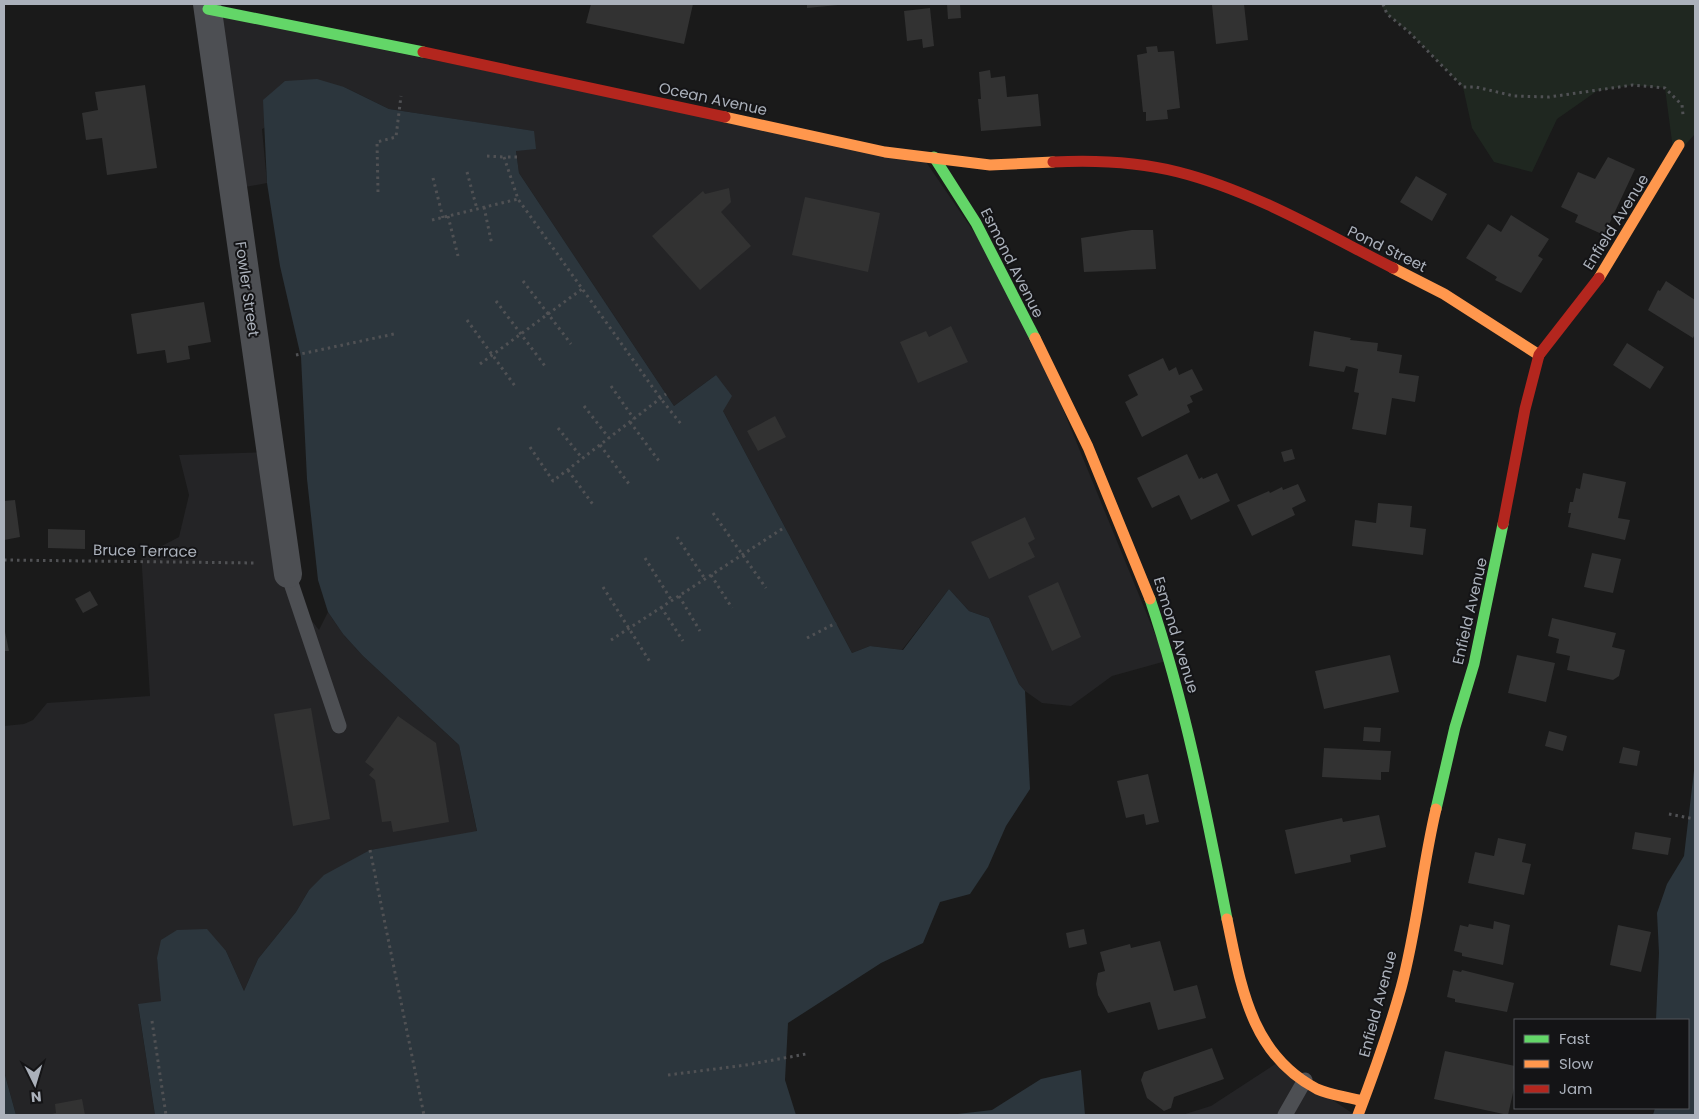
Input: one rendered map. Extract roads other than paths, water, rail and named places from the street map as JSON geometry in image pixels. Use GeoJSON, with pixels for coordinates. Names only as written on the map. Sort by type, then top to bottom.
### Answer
{"type":"FeatureCollection","features":[{"type":"Feature","properties":{"kind":"street","name":"Ocean Avenue"},"geometry":{"type":"LineString","coordinates":[[208,6],[532,74],[884,152],[990,165],[1090,160],[1149,167],[1214,184]]}},
{"type":"Feature","properties":{"kind":"street","name":"Fowler Street"},"geometry":{"type":"LineString","coordinates":[[208,6],[287,569]]}},
{"type":"Feature","properties":{"kind":"street","name":"Enfield Avenue"},"geometry":{"type":"LineString","coordinates":[[1358,1115],[1377,1065],[1401,988],[1421,895],[1428,843],[1455,727],[1489,600],[1525,409],[1538,355],[1594,287],[1679,145]]}},
{"type":"Feature","properties":{"kind":"street","name":"Esmond Avenue"},"geometry":{"type":"LineString","coordinates":[[934,157],[976,223],[1013,291],[1088,447],[1149,594],[1166,646],[1194,753],[1238,972],[1251,1018],[1272,1052],[1286,1067],[1318,1089],[1362,1101]]}},
{"type":"Feature","properties":{"kind":"street","name":"Pond Street"},"geometry":{"type":"LineString","coordinates":[[1214,184],[1304,223],[1444,294],[1538,355]]}},
{"type":"Feature","properties":{"kind":"lane"},"geometry":{"type":"LineString","coordinates":[[287,569],[339,726]]}},
{"type":"Feature","properties":{"kind":"lane"},"geometry":{"type":"LineString","coordinates":[[1284,1115],[1304,1080]]}}]}
